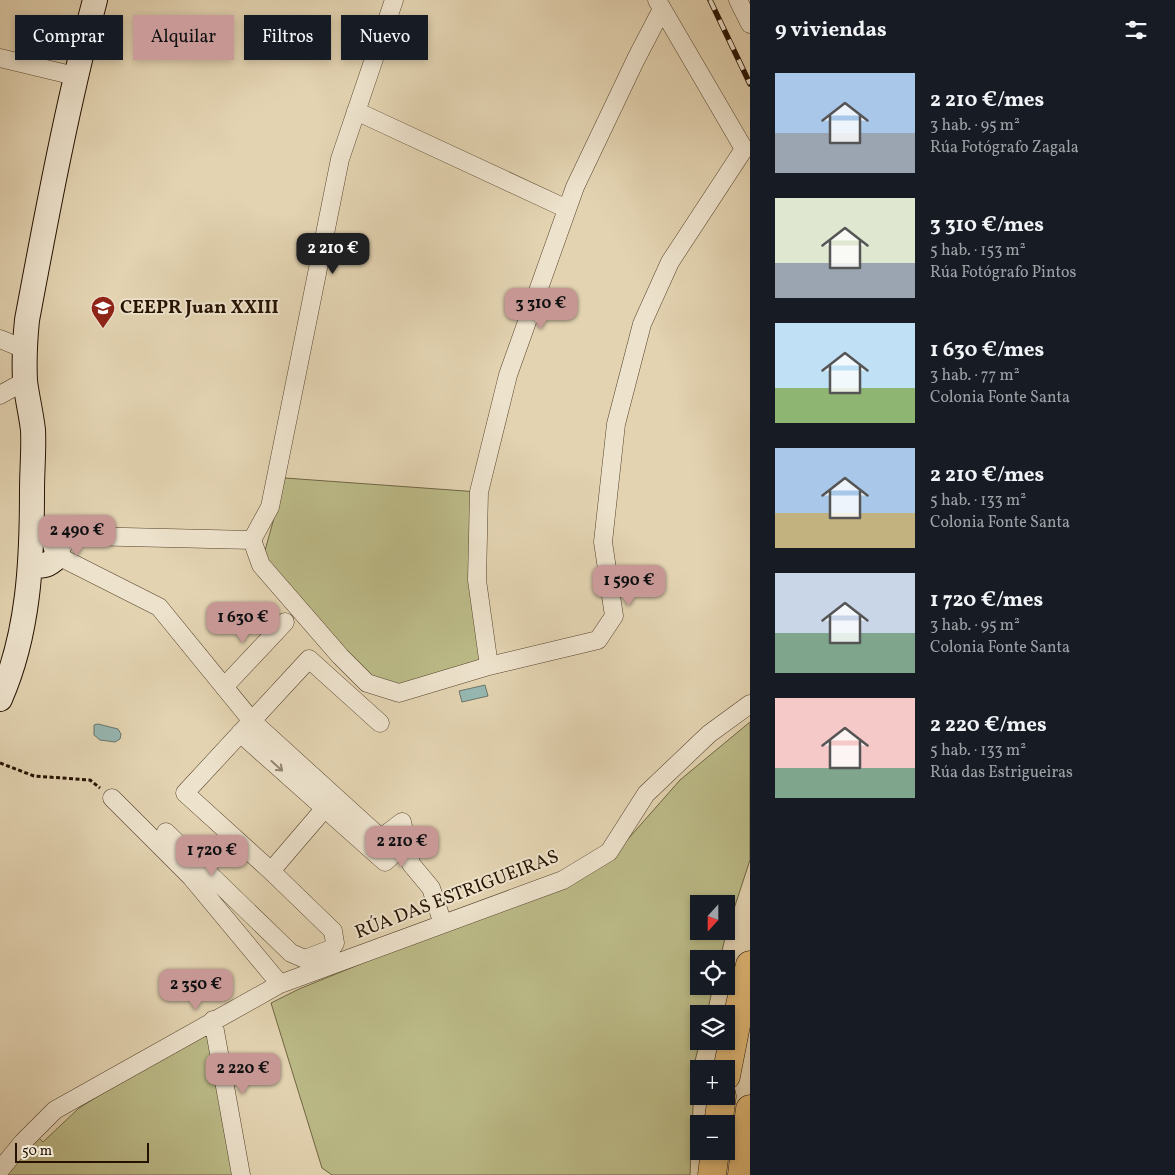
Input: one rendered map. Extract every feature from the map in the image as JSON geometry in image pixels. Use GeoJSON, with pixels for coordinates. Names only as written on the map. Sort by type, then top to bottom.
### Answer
{"type":"FeatureCollection","features":[{"type":"Feature","properties":{"kind":"highway"},"geometry":{"type":"LineString","coordinates":[[729,1060],[750,965]]}},
{"type":"Feature","properties":{"kind":"highway"},"geometry":{"type":"LineString","coordinates":[[742,1175],[750,1109]]}},
{"type":"Feature","properties":{"kind":"highway"},"geometry":{"type":"LineString","coordinates":[[712,1175],[713,1160]]}},
{"type":"Feature","properties":{"kind":"street"},"geometry":{"type":"LineString","coordinates":[[0,699],[16,655],[26,603],[30,564],[33,430],[26,381],[24,349],[27,320],[60,144],[95,0]]}},
{"type":"Feature","properties":{"kind":"street"},"geometry":{"type":"LineString","coordinates":[[394,0],[340,159],[270,507],[252,540],[261,565],[340,656],[367,683],[399,693],[489,666],[598,640],[614,616],[603,542],[616,424],[642,324],[670,262],[744,149],[659,5]]}},
{"type":"Feature","properties":{"kind":"street"},"geometry":{"type":"LineString","coordinates":[[738,0],[750,24]]}},
{"type":"Feature","properties":{"kind":"street"},"geometry":{"type":"LineString","coordinates":[[489,666],[477,580],[478,492],[508,375],[575,187],[636,59],[659,5]]}},
{"type":"Feature","properties":{"kind":"street"},"geometry":{"type":"LineString","coordinates":[[0,58],[75,76]]}},
{"type":"Feature","properties":{"kind":"street"},"geometry":{"type":"LineString","coordinates":[[356,110],[568,209]]}},
{"type":"Feature","properties":{"kind":"street"},"geometry":{"type":"LineString","coordinates":[[0,339],[24,349]]}},
{"type":"Feature","properties":{"kind":"street"},"geometry":{"type":"LineString","coordinates":[[0,395],[26,381]]}},
{"type":"Feature","properties":{"kind":"street"},"geometry":{"type":"LineString","coordinates":[[32,528],[53,537],[58,556],[159,607],[224,687],[246,727],[330,803],[385,862],[396,852],[381,838],[330,803]]}},
{"type":"Feature","properties":{"kind":"street"},"geometry":{"type":"LineString","coordinates":[[30,564],[39,567],[52,562],[58,556],[65,541],[83,536],[252,540]]}},
{"type":"Feature","properties":{"kind":"street"},"geometry":{"type":"LineString","coordinates":[[224,687],[285,622]]}},
{"type":"Feature","properties":{"kind":"street"},"geometry":{"type":"LineString","coordinates":[[166,832],[291,953],[305,959],[330,949],[335,943],[333,931],[271,871],[185,793],[309,659],[380,723]]}},
{"type":"Feature","properties":{"kind":"street","name":"RÚA DAS ESTRIGUEIRAS"},"geometry":{"type":"LineString","coordinates":[[0,1170],[23,1142],[55,1110],[280,984],[563,880],[609,852],[646,794],[709,734],[750,704]]}},
{"type":"Feature","properties":{"kind":"street"},"geometry":{"type":"LineString","coordinates":[[112,798],[191,877],[280,984]]}},
{"type":"Feature","properties":{"kind":"street"},"geometry":{"type":"LineString","coordinates":[[271,871],[330,803]]}},
{"type":"Feature","properties":{"kind":"street"},"geometry":{"type":"LineString","coordinates":[[381,838],[402,822],[411,864],[431,888],[441,918],[440,925]]}},
{"type":"Feature","properties":{"kind":"street"},"geometry":{"type":"LineString","coordinates":[[213,1020],[241,1175]]}},
{"type":"Feature","properties":{"kind":"path"},"geometry":{"type":"LineString","coordinates":[[0,763],[34,776],[90,780],[112,798]]}},
{"type":"Feature","properties":{"kind":"shaded area"},"geometry":{"type":"Polygon","coordinates":[[[285,478],[479,492],[489,666],[399,693],[367,683],[261,565],[285,478]]]}},
{"type":"Feature","properties":{"kind":"shaded area"},"geometry":{"type":"Polygon","coordinates":[[[750,722],[750,860],[735,906],[735,895],[690,895],[690,940],[725,940],[722,950],[690,950],[690,995],[711,995],[709,1005],[690,1005],[690,1050],[698,1050],[695,1060],[690,1060],[690,1105],[693,1105],[693,1115],[690,1115],[690,1175],[332,1175],[322,1168],[271,1003],[299,989],[606,864],[680,780],[750,722]]]}},
{"type":"Feature","properties":{"kind":"shaded area"},"geometry":{"type":"Polygon","coordinates":[[[200,1033],[207,1035],[234,1175],[0,1175],[33,1132],[43,1142],[79,1108],[200,1033]]]}},
{"type":"Feature","properties":{"kind":"water"},"geometry":{"type":"Polygon","coordinates":[[[485,685],[488,696],[462,702],[459,691],[485,685]]]}},
{"type":"Feature","properties":{"kind":"water"},"geometry":{"type":"Polygon","coordinates":[[[98,724],[118,729],[121,734],[120,739],[115,742],[100,740],[94,735],[94,725],[98,724]]]}},
{"type":"Feature","properties":{"kind":"railway"},"geometry":{"type":"LineString","coordinates":[[710,0],[750,84]]}},
{"type":"Feature","properties":{"kind":"place","name":"CEEPR Juan XXIII"},"geometry":{"type":"Point","coordinates":[103,329]}}]}
